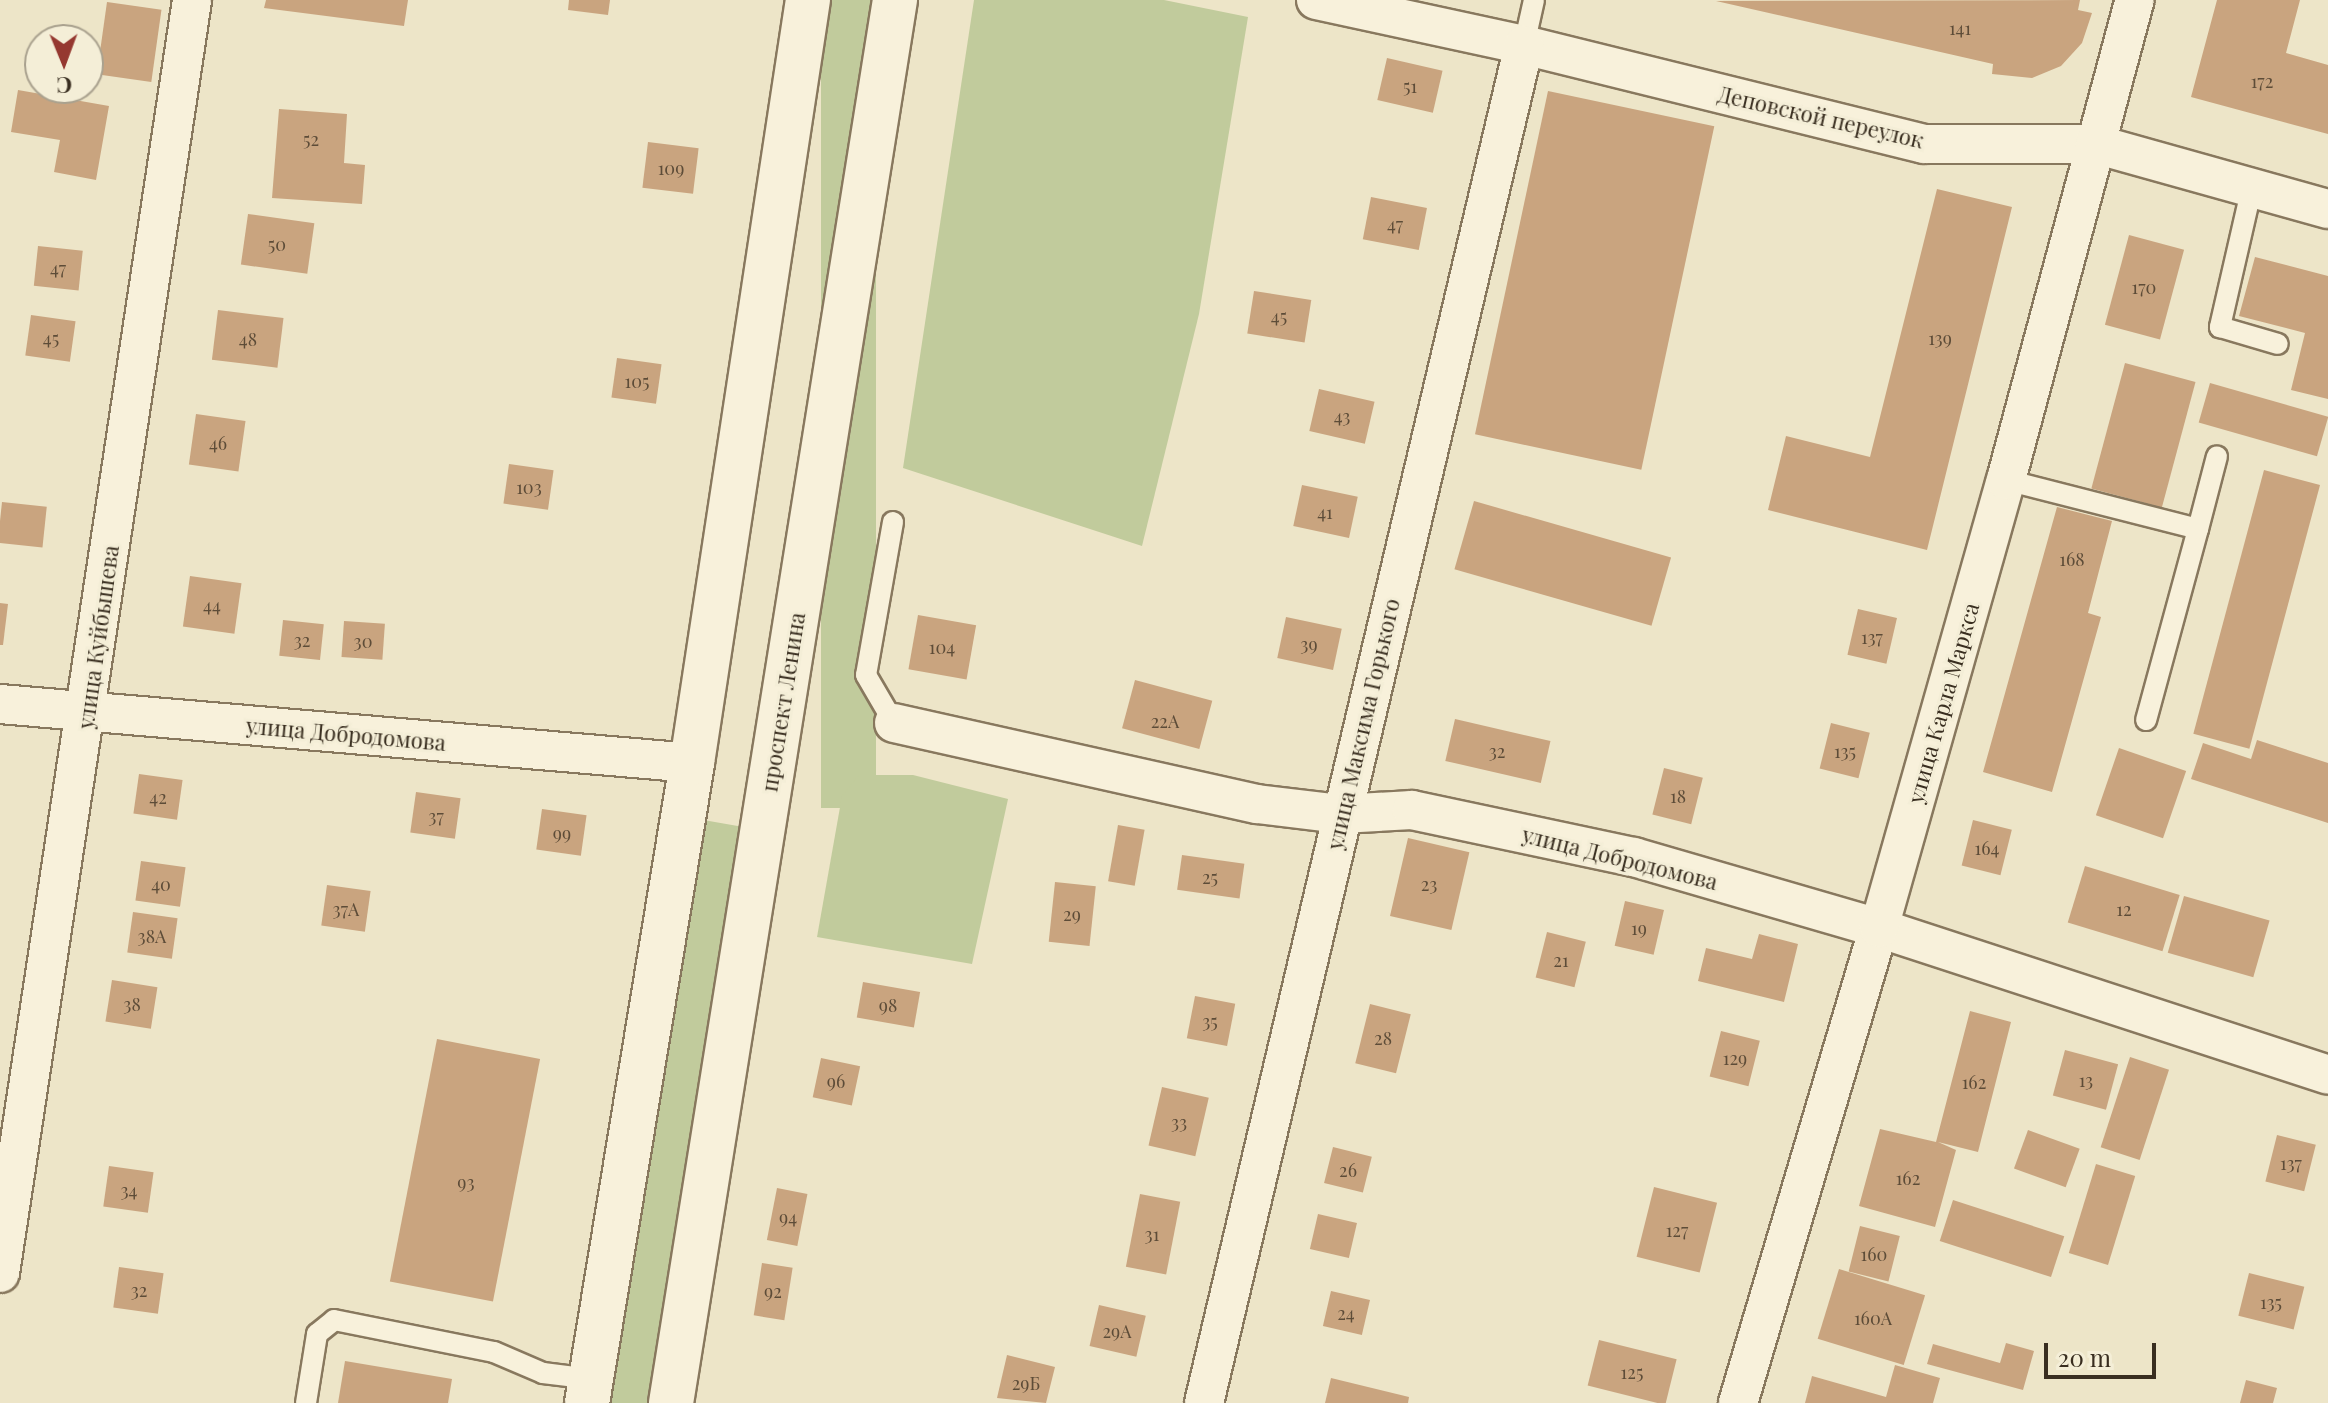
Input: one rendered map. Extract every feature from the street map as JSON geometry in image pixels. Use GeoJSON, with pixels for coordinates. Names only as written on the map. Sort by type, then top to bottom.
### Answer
{"type":"FeatureCollection","features":[{"type":"Feature","properties":{"kind":"main road"},"geometry":{"type":"LineString","coordinates":[[589,1391],[692,763],[808,0]]}},
{"type":"Feature","properties":{"kind":"main road","name":"проспект Ленина"},"geometry":{"type":"LineString","coordinates":[[671,1403],[895,0]]}},
{"type":"Feature","properties":{"kind":"street","name":"улица Куйбышева"},"geometry":{"type":"LineString","coordinates":[[0,1273],[192,0]]}},
{"type":"Feature","properties":{"kind":"street","name":"Деповской переулок"},"geometry":{"type":"LineString","coordinates":[[1316,0],[1524,45],[1924,144],[2095,144],[2328,209]]}},
{"type":"Feature","properties":{"kind":"street","name":"улица Карла Маркса"},"geometry":{"type":"LineString","coordinates":[[1738,1403],[1879,928],[2006,480],[2135,0]]}},
{"type":"Feature","properties":{"kind":"street","name":"улица Максима Горького"},"geometry":{"type":"LineString","coordinates":[[1204,1403],[1524,45]]}},
{"type":"Feature","properties":{"kind":"street","name":"улица Добродомова"},"geometry":{"type":"LineString","coordinates":[[0,704],[692,763]]}},
{"type":"Feature","properties":{"kind":"street","name":"улица Добродомова"},"geometry":{"type":"LineString","coordinates":[[894,723],[1257,804],[1341,814],[1412,810],[1634,857],[1879,928],[2328,1075]]}},
{"type":"Feature","properties":{"kind":"lane"},"geometry":{"type":"LineString","coordinates":[[1524,45],[1534,0]]}},
{"type":"Feature","properties":{"kind":"lane"},"geometry":{"type":"LineString","coordinates":[[2252,187],[2220,327],[2278,344]]}},
{"type":"Feature","properties":{"kind":"lane"},"geometry":{"type":"LineString","coordinates":[[2146,720],[2217,456]]}},
{"type":"Feature","properties":{"kind":"lane"},"geometry":{"type":"LineString","coordinates":[[2006,480],[2198,529]]}},
{"type":"Feature","properties":{"kind":"lane"},"geometry":{"type":"LineString","coordinates":[[893,522],[866,675],[894,723]]}},
{"type":"Feature","properties":{"kind":"lane"},"geometry":{"type":"LineString","coordinates":[[306,1403],[317,1334],[334,1320],[494,1352],[589,1391]]}},
{"type":"Feature","properties":{"kind":"green space"},"geometry":{"type":"Polygon","coordinates":[[[821,0],[876,0],[876,808],[821,808],[821,0]]]}},
{"type":"Feature","properties":{"kind":"green space"},"geometry":{"type":"Polygon","coordinates":[[[974,0],[1164,0],[1248,17],[1199,314],[1142,546],[903,468],[974,0]]]}},
{"type":"Feature","properties":{"kind":"green space"},"geometry":{"type":"Polygon","coordinates":[[[859,775],[913,775],[1008,799],[972,964],[817,937],[842,796],[859,775]]]}},
{"type":"Feature","properties":{"kind":"green space"},"geometry":{"type":"Polygon","coordinates":[[[692,818],[749,828],[648,1403],[589,1402],[692,818]]]}},
{"type":"Feature","properties":{"kind":"building"},"geometry":{"type":"Polygon","coordinates":[[[266,0],[408,0],[404,26],[264,8],[266,0]]]}},
{"type":"Feature","properties":{"kind":"building"},"geometry":{"type":"Polygon","coordinates":[[[569,0],[610,0],[608,15],[568,10],[569,0]]]}},
{"type":"Feature","properties":{"kind":"building"},"geometry":{"type":"Polygon","coordinates":[[[2080,0],[2078,10],[2092,13],[2082,43],[2061,66],[2032,78],[1992,74],[1993,64],[1716,1],[2080,0]]]}},
{"type":"Feature","properties":{"kind":"building"},"geometry":{"type":"Polygon","coordinates":[[[2217,0],[2300,0],[2286,53],[2328,65],[2328,134],[2191,97],[2217,0]]]}},
{"type":"Feature","properties":{"kind":"building"},"geometry":{"type":"Polygon","coordinates":[[[107,2],[161,10],[151,82],[104,75],[107,2]]]}},
{"type":"Feature","properties":{"kind":"building"},"geometry":{"type":"Polygon","coordinates":[[[1387,58],[1443,71],[1433,113],[1377,100],[1387,58]]]}},
{"type":"Feature","properties":{"kind":"building"},"geometry":{"type":"Polygon","coordinates":[[[18,90],[24,91],[24,104],[109,106],[96,180],[54,172],[60,140],[11,132],[18,90]]]}},
{"type":"Feature","properties":{"kind":"building"},"geometry":{"type":"Polygon","coordinates":[[[1548,91],[1714,126],[1641,470],[1475,434],[1548,91]]]}},
{"type":"Feature","properties":{"kind":"building"},"geometry":{"type":"Polygon","coordinates":[[[279,109],[347,114],[344,163],[365,165],[362,204],[272,198],[279,109]]]}},
{"type":"Feature","properties":{"kind":"building"},"geometry":{"type":"Polygon","coordinates":[[[648,142],[699,148],[693,194],[642,188],[648,142]]]}},
{"type":"Feature","properties":{"kind":"building"},"geometry":{"type":"Polygon","coordinates":[[[1937,189],[2012,207],[1927,550],[1768,510],[1786,436],[1870,457],[1937,189]]]}},
{"type":"Feature","properties":{"kind":"building"},"geometry":{"type":"Polygon","coordinates":[[[1371,197],[1427,208],[1419,250],[1363,239],[1371,197]]]}},
{"type":"Feature","properties":{"kind":"building"},"geometry":{"type":"Polygon","coordinates":[[[248,214],[314,223],[307,274],[241,265],[248,214]]]}},
{"type":"Feature","properties":{"kind":"building"},"geometry":{"type":"Polygon","coordinates":[[[2129,235],[2184,250],[2160,340],[2105,325],[2129,235]]]}},
{"type":"Feature","properties":{"kind":"building"},"geometry":{"type":"Polygon","coordinates":[[[38,246],[83,251],[79,290],[34,286],[38,246]]]}},
{"type":"Feature","properties":{"kind":"building"},"geometry":{"type":"Polygon","coordinates":[[[2255,257],[2328,276],[2328,399],[2291,390],[2305,333],[2239,316],[2255,257]]]}},
{"type":"Feature","properties":{"kind":"building"},"geometry":{"type":"Polygon","coordinates":[[[1254,291],[1311,300],[1305,343],[1247,333],[1254,291]]]}},
{"type":"Feature","properties":{"kind":"building"},"geometry":{"type":"Polygon","coordinates":[[[218,310],[284,318],[277,368],[212,360],[218,310]]]}},
{"type":"Feature","properties":{"kind":"building"},"geometry":{"type":"Polygon","coordinates":[[[31,315],[76,321],[70,362],[25,356],[31,315]]]}},
{"type":"Feature","properties":{"kind":"building"},"geometry":{"type":"Polygon","coordinates":[[[617,358],[662,364],[656,404],[611,398],[617,358]]]}},
{"type":"Feature","properties":{"kind":"building"},"geometry":{"type":"Polygon","coordinates":[[[2125,363],[2196,382],[2162,507],[2091,489],[2125,363]]]}},
{"type":"Feature","properties":{"kind":"building"},"geometry":{"type":"Polygon","coordinates":[[[2210,383],[2328,417],[2317,456],[2199,422],[2210,383]]]}},
{"type":"Feature","properties":{"kind":"building"},"geometry":{"type":"Polygon","coordinates":[[[1319,389],[1375,402],[1365,444],[1309,431],[1319,389]]]}},
{"type":"Feature","properties":{"kind":"building"},"geometry":{"type":"Polygon","coordinates":[[[196,414],[246,421],[238,471],[189,465],[196,414]]]}},
{"type":"Feature","properties":{"kind":"building"},"geometry":{"type":"Polygon","coordinates":[[[509,464],[554,470],[548,510],[503,504],[509,464]]]}},
{"type":"Feature","properties":{"kind":"building"},"geometry":{"type":"Polygon","coordinates":[[[2264,470],[2320,485],[2249,749],[2193,734],[2264,470]]]}},
{"type":"Feature","properties":{"kind":"building"},"geometry":{"type":"Polygon","coordinates":[[[1302,485],[1358,497],[1349,538],[1293,526],[1302,485]]]}},
{"type":"Feature","properties":{"kind":"building"},"geometry":{"type":"Polygon","coordinates":[[[1474,501],[1671,558],[1651,626],[1454,569],[1474,501]]]}},
{"type":"Feature","properties":{"kind":"building"},"geometry":{"type":"Polygon","coordinates":[[[2,502],[47,507],[42,547],[0,543],[2,502]]]}},
{"type":"Feature","properties":{"kind":"building"},"geometry":{"type":"Polygon","coordinates":[[[2057,507],[2112,521],[2088,613],[2101,617],[2052,792],[1983,772],[2057,507]]]}},
{"type":"Feature","properties":{"kind":"building"},"geometry":{"type":"Polygon","coordinates":[[[190,576],[241,583],[234,634],[183,627],[190,576]]]}},
{"type":"Feature","properties":{"kind":"building"},"geometry":{"type":"Polygon","coordinates":[[[0,603],[8,604],[3,645],[0,645],[0,603]]]}},
{"type":"Feature","properties":{"kind":"building"},"geometry":{"type":"Polygon","coordinates":[[[1858,609],[1897,618],[1886,664],[1847,655],[1858,609]]]}},
{"type":"Feature","properties":{"kind":"building"},"geometry":{"type":"Polygon","coordinates":[[[918,615],[976,625],[967,679],[908,669],[918,615]]]}},
{"type":"Feature","properties":{"kind":"building"},"geometry":{"type":"Polygon","coordinates":[[[1286,617],[1342,629],[1333,670],[1277,658],[1286,617]]]}},
{"type":"Feature","properties":{"kind":"building"},"geometry":{"type":"Polygon","coordinates":[[[283,620],[324,624],[320,660],[279,656],[283,620]]]}},
{"type":"Feature","properties":{"kind":"building"},"geometry":{"type":"Polygon","coordinates":[[[344,621],[385,624],[382,660],[341,657],[344,621]]]}},
{"type":"Feature","properties":{"kind":"building"},"geometry":{"type":"Polygon","coordinates":[[[1135,680],[1212,701],[1199,749],[1122,728],[1135,680]]]}},
{"type":"Feature","properties":{"kind":"building"},"geometry":{"type":"Polygon","coordinates":[[[1455,719],[1550,741],[1541,783],[1445,761],[1455,719]]]}},
{"type":"Feature","properties":{"kind":"building"},"geometry":{"type":"Polygon","coordinates":[[[1831,723],[1870,733],[1858,778],[1820,769],[1831,723]]]}},
{"type":"Feature","properties":{"kind":"building"},"geometry":{"type":"Polygon","coordinates":[[[2257,740],[2328,763],[2328,823],[2191,779],[2203,743],[2251,759],[2257,740]]]}},
{"type":"Feature","properties":{"kind":"building"},"geometry":{"type":"Polygon","coordinates":[[[2119,748],[2186,771],[2163,838],[2096,815],[2119,748]]]}},
{"type":"Feature","properties":{"kind":"building"},"geometry":{"type":"Polygon","coordinates":[[[1664,768],[1703,778],[1691,824],[1652,815],[1664,768]]]}},
{"type":"Feature","properties":{"kind":"building"},"geometry":{"type":"Polygon","coordinates":[[[139,774],[183,780],[177,820],[133,814],[139,774]]]}},
{"type":"Feature","properties":{"kind":"building"},"geometry":{"type":"Polygon","coordinates":[[[416,792],[461,798],[455,839],[410,833],[416,792]]]}},
{"type":"Feature","properties":{"kind":"building"},"geometry":{"type":"Polygon","coordinates":[[[542,809],[587,815],[581,856],[536,850],[542,809]]]}},
{"type":"Feature","properties":{"kind":"building"},"geometry":{"type":"Polygon","coordinates":[[[1973,820],[2012,830],[2000,875],[1962,866],[1973,820]]]}},
{"type":"Feature","properties":{"kind":"building"},"geometry":{"type":"Polygon","coordinates":[[[1118,825],[1145,830],[1135,886],[1108,881],[1118,825]]]}},
{"type":"Feature","properties":{"kind":"building"},"geometry":{"type":"Polygon","coordinates":[[[1408,838],[1469,852],[1451,930],[1390,916],[1408,838]]]}},
{"type":"Feature","properties":{"kind":"building"},"geometry":{"type":"Polygon","coordinates":[[[1182,855],[1244,864],[1240,898],[1177,890],[1182,855]]]}},
{"type":"Feature","properties":{"kind":"building"},"geometry":{"type":"Polygon","coordinates":[[[141,861],[186,867],[180,907],[135,901],[141,861]]]}},
{"type":"Feature","properties":{"kind":"building"},"geometry":{"type":"Polygon","coordinates":[[[2085,866],[2180,895],[2162,951],[2068,922],[2085,866]]]}},
{"type":"Feature","properties":{"kind":"building"},"geometry":{"type":"Polygon","coordinates":[[[1055,882],[1096,886],[1090,946],[1049,942],[1055,882]]]}},
{"type":"Feature","properties":{"kind":"building"},"geometry":{"type":"Polygon","coordinates":[[[327,885],[371,891],[365,932],[321,926],[327,885]]]}},
{"type":"Feature","properties":{"kind":"building"},"geometry":{"type":"Polygon","coordinates":[[[2184,896],[2270,921],[2253,977],[2168,953],[2184,896]]]}},
{"type":"Feature","properties":{"kind":"building"},"geometry":{"type":"Polygon","coordinates":[[[1625,901],[1664,910],[1654,955],[1615,946],[1625,901]]]}},
{"type":"Feature","properties":{"kind":"building"},"geometry":{"type":"Polygon","coordinates":[[[133,912],[178,918],[172,959],[127,953],[133,912]]]}},
{"type":"Feature","properties":{"kind":"building"},"geometry":{"type":"Polygon","coordinates":[[[1547,932],[1586,942],[1574,987],[1536,978],[1547,932]]]}},
{"type":"Feature","properties":{"kind":"building"},"geometry":{"type":"Polygon","coordinates":[[[1759,934],[1798,944],[1784,1002],[1698,981],[1706,948],[1752,959],[1759,934]]]}},
{"type":"Feature","properties":{"kind":"building"},"geometry":{"type":"Polygon","coordinates":[[[112,980],[157,987],[151,1029],[105,1021],[112,980]]]}},
{"type":"Feature","properties":{"kind":"building"},"geometry":{"type":"Polygon","coordinates":[[[863,982],[920,992],[914,1028],[857,1017],[863,982]]]}},
{"type":"Feature","properties":{"kind":"building"},"geometry":{"type":"Polygon","coordinates":[[[1195,996],[1235,1004],[1227,1046],[1187,1038],[1195,996]]]}},
{"type":"Feature","properties":{"kind":"building"},"geometry":{"type":"Polygon","coordinates":[[[1370,1004],[1411,1014],[1396,1073],[1355,1063],[1370,1004]]]}},
{"type":"Feature","properties":{"kind":"building"},"geometry":{"type":"Polygon","coordinates":[[[1970,1011],[2011,1022],[1978,1152],[1938,1142],[1956,1150],[1935,1227],[1859,1206],[1880,1129],[1936,1142],[1970,1011]]]}},
{"type":"Feature","properties":{"kind":"building"},"geometry":{"type":"Polygon","coordinates":[[[1721,1031],[1760,1041],[1748,1086],[1710,1077],[1721,1031]]]}},
{"type":"Feature","properties":{"kind":"building"},"geometry":{"type":"Polygon","coordinates":[[[437,1039],[540,1059],[493,1301],[390,1281],[437,1039]]]}},
{"type":"Feature","properties":{"kind":"building"},"geometry":{"type":"Polygon","coordinates":[[[2065,1050],[2118,1064],[2106,1110],[2053,1095],[2065,1050]]]}},
{"type":"Feature","properties":{"kind":"building"},"geometry":{"type":"Polygon","coordinates":[[[2130,1057],[2169,1070],[2140,1160],[2101,1147],[2130,1057]]]}},
{"type":"Feature","properties":{"kind":"building"},"geometry":{"type":"Polygon","coordinates":[[[821,1058],[860,1066],[852,1105],[813,1097],[821,1058]]]}},
{"type":"Feature","properties":{"kind":"building"},"geometry":{"type":"Polygon","coordinates":[[[1162,1087],[1209,1098],[1195,1156],[1149,1145],[1162,1087]]]}},
{"type":"Feature","properties":{"kind":"building"},"geometry":{"type":"Polygon","coordinates":[[[2028,1130],[2080,1149],[2066,1187],[2014,1169],[2028,1130]]]}},
{"type":"Feature","properties":{"kind":"building"},"geometry":{"type":"Polygon","coordinates":[[[2277,1135],[2316,1145],[2304,1191],[2265,1182],[2277,1135]]]}},
{"type":"Feature","properties":{"kind":"building"},"geometry":{"type":"Polygon","coordinates":[[[1333,1147],[1372,1157],[1363,1193],[1324,1183],[1333,1147]]]}},
{"type":"Feature","properties":{"kind":"building"},"geometry":{"type":"Polygon","coordinates":[[[2096,1164],[2135,1176],[2108,1265],[2069,1253],[2096,1164]]]}},
{"type":"Feature","properties":{"kind":"building"},"geometry":{"type":"Polygon","coordinates":[[[109,1166],[154,1172],[148,1213],[103,1207],[109,1166]]]}},
{"type":"Feature","properties":{"kind":"building"},"geometry":{"type":"Polygon","coordinates":[[[1654,1187],[1717,1203],[1700,1273],[1637,1257],[1654,1187]]]}},
{"type":"Feature","properties":{"kind":"building"},"geometry":{"type":"Polygon","coordinates":[[[777,1188],[807,1194],[797,1246],[767,1240],[777,1188]]]}},
{"type":"Feature","properties":{"kind":"building"},"geometry":{"type":"Polygon","coordinates":[[[1140,1194],[1180,1202],[1166,1274],[1126,1267],[1140,1194]]]}},
{"type":"Feature","properties":{"kind":"building"},"geometry":{"type":"Polygon","coordinates":[[[1953,1200],[2064,1236],[2051,1277],[1940,1241],[1953,1200]]]}},
{"type":"Feature","properties":{"kind":"building"},"geometry":{"type":"Polygon","coordinates":[[[1318,1214],[1357,1223],[1349,1258],[1310,1249],[1318,1214]]]}},
{"type":"Feature","properties":{"kind":"building"},"geometry":{"type":"Polygon","coordinates":[[[1860,1226],[1900,1236],[1888,1282],[1849,1272],[1860,1226]]]}},
{"type":"Feature","properties":{"kind":"building"},"geometry":{"type":"Polygon","coordinates":[[[762,1263],[793,1268],[784,1320],[754,1315],[762,1263]]]}},
{"type":"Feature","properties":{"kind":"building"},"geometry":{"type":"Polygon","coordinates":[[[119,1267],[164,1273],[158,1314],[113,1308],[119,1267]]]}},
{"type":"Feature","properties":{"kind":"building"},"geometry":{"type":"Polygon","coordinates":[[[1839,1269],[1925,1295],[1904,1365],[1818,1339],[1839,1269]]]}},
{"type":"Feature","properties":{"kind":"building"},"geometry":{"type":"Polygon","coordinates":[[[2249,1273],[2304,1287],[2294,1329],[2238,1316],[2249,1273]]]}},
{"type":"Feature","properties":{"kind":"building"},"geometry":{"type":"Polygon","coordinates":[[[1331,1291],[1370,1300],[1362,1335],[1323,1326],[1331,1291]]]}},
{"type":"Feature","properties":{"kind":"building"},"geometry":{"type":"Polygon","coordinates":[[[1099,1305],[1146,1316],[1136,1357],[1090,1346],[1099,1305]]]}},
{"type":"Feature","properties":{"kind":"building"},"geometry":{"type":"Polygon","coordinates":[[[1599,1340],[1677,1359],[1666,1403],[1588,1386],[1599,1340]]]}},
{"type":"Feature","properties":{"kind":"building"},"geometry":{"type":"Polygon","coordinates":[[[2006,1343],[2034,1351],[2023,1390],[1927,1364],[1933,1344],[2000,1363],[2006,1343]]]}},
{"type":"Feature","properties":{"kind":"building"},"geometry":{"type":"Polygon","coordinates":[[[1007,1355],[1055,1367],[1046,1403],[997,1398],[1007,1355]]]}},
{"type":"Feature","properties":{"kind":"building"},"geometry":{"type":"Polygon","coordinates":[[[345,1361],[452,1379],[448,1403],[338,1403],[345,1361]]]}},
{"type":"Feature","properties":{"kind":"building"},"geometry":{"type":"Polygon","coordinates":[[[1895,1365],[1940,1378],[1933,1403],[1805,1403],[1812,1376],[1886,1397],[1895,1365]]]}},
{"type":"Feature","properties":{"kind":"building"},"geometry":{"type":"Polygon","coordinates":[[[1331,1378],[1409,1397],[1408,1403],[1325,1403],[1331,1378]]]}},
{"type":"Feature","properties":{"kind":"building"},"geometry":{"type":"Polygon","coordinates":[[[2246,1380],[2277,1388],[2273,1403],[2240,1403],[2246,1380]]]}}]}
